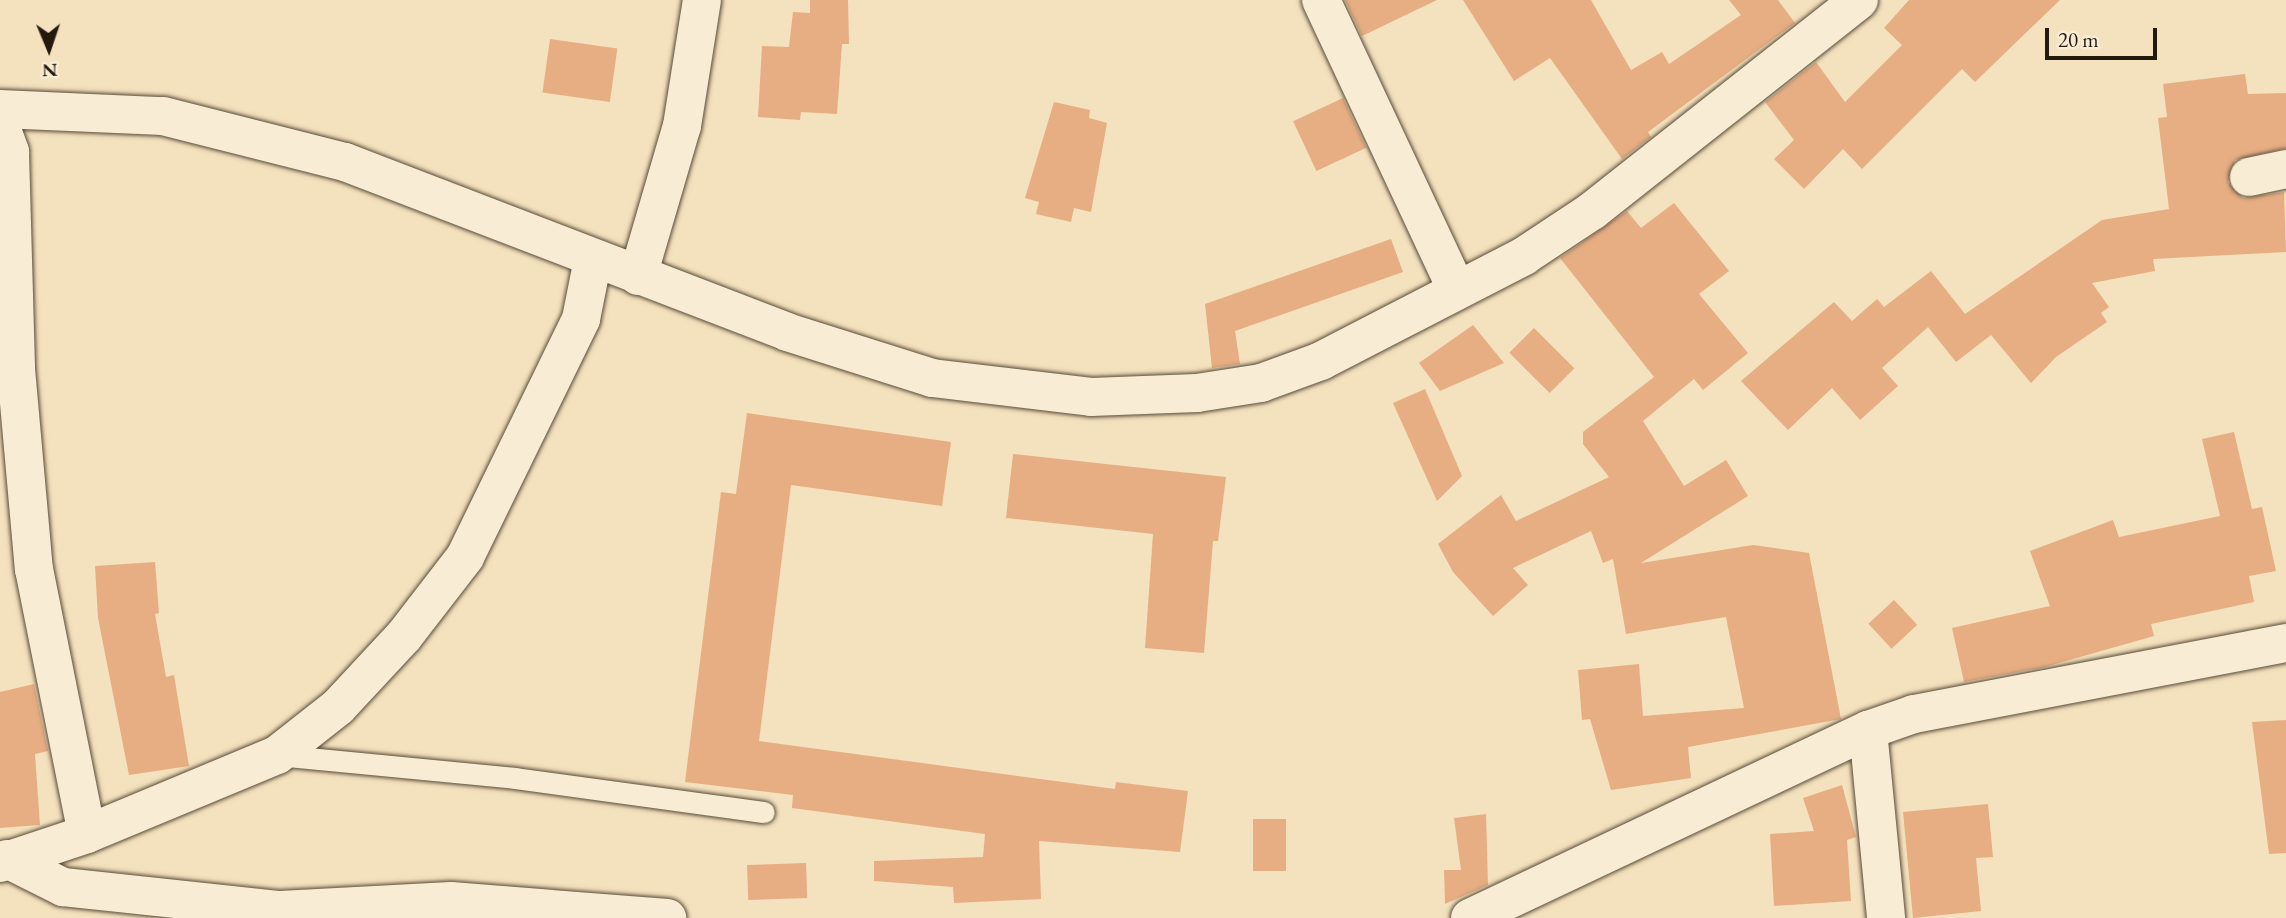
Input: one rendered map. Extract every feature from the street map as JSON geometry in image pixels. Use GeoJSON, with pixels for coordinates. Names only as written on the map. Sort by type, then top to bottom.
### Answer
{"type":"FeatureCollection","features":[{"type":"Feature","properties":{"kind":"street"},"geometry":{"type":"LineString","coordinates":[[638,276],[682,126],[702,0]]}},
{"type":"Feature","properties":{"kind":"street"},"geometry":{"type":"LineString","coordinates":[[1321,0],[1457,290]]}},
{"type":"Feature","properties":{"kind":"street"},"geometry":{"type":"LineString","coordinates":[[0,109],[163,116],[345,162],[638,276],[932,378],[1091,397],[1197,393],[1261,383],[1321,361],[1524,256],[1592,211],[1859,0]]}},
{"type":"Feature","properties":{"kind":"street"},"geometry":{"type":"LineString","coordinates":[[0,124],[10,152],[8,372],[34,569],[87,834]]}},
{"type":"Feature","properties":{"kind":"street"},"geometry":{"type":"LineString","coordinates":[[2249,177],[2286,169]]}},
{"type":"Feature","properties":{"kind":"street"},"geometry":{"type":"LineString","coordinates":[[4,861],[87,834],[277,755],[348,697],[404,636],[465,557],[581,319],[593,259]]}},
{"type":"Feature","properties":{"kind":"street"},"geometry":{"type":"LineString","coordinates":[[1470,918],[1868,730],[1913,714],[2286,643]]}},
{"type":"Feature","properties":{"kind":"street"},"geometry":{"type":"LineString","coordinates":[[1868,730],[1879,885],[1886,918]]}},
{"type":"Feature","properties":{"kind":"street"},"geometry":{"type":"LineString","coordinates":[[4,861],[63,887],[280,910],[451,901],[667,918]]}},
{"type":"Feature","properties":{"kind":"lane"},"geometry":{"type":"LineString","coordinates":[[277,755],[515,778],[764,812]]}},
{"type":"Feature","properties":{"kind":"building"},"geometry":{"type":"Polygon","coordinates":[[[810,0],[848,0],[849,44],[842,44],[837,114],[801,112],[800,120],[758,117],[762,46],[789,47],[793,12],[810,13],[810,0]]]}},
{"type":"Feature","properties":{"kind":"building"},"geometry":{"type":"Polygon","coordinates":[[[1345,0],[1437,0],[1362,36],[1345,0]]]}},
{"type":"Feature","properties":{"kind":"building"},"geometry":{"type":"Polygon","coordinates":[[[1463,0],[1591,0],[1631,70],[1662,52],[1669,64],[1741,15],[1729,0],[1778,0],[1795,23],[1648,132],[1651,137],[1622,159],[1550,58],[1514,81],[1463,0]]]}},
{"type":"Feature","properties":{"kind":"building"},"geometry":{"type":"Polygon","coordinates":[[[1909,0],[2060,0],[1975,82],[1962,69],[1862,169],[1843,149],[1804,189],[1774,159],[1794,140],[1765,102],[1816,62],[1845,102],[1902,45],[1884,28],[1909,0]]]}},
{"type":"Feature","properties":{"kind":"building"},"geometry":{"type":"Polygon","coordinates":[[[550,39],[617,48],[610,102],[542,92],[550,39]]]}},
{"type":"Feature","properties":{"kind":"building"},"geometry":{"type":"Polygon","coordinates":[[[2245,74],[2248,94],[2286,93],[2286,148],[2235,160],[2228,182],[2243,198],[2284,192],[2286,252],[2153,259],[2155,271],[2092,283],[2109,307],[2101,313],[2107,322],[2056,357],[2031,383],[1991,335],[1956,362],[1928,327],[1882,368],[1898,386],[1860,420],[1832,388],[1788,430],[1741,381],[1834,302],[1852,321],[1877,299],[1884,307],[1931,271],[1965,314],[2102,220],[2169,209],[2158,118],[2167,117],[2163,84],[2245,74]]]}},
{"type":"Feature","properties":{"kind":"building"},"geometry":{"type":"Polygon","coordinates":[[[1343,98],[1366,148],[1316,171],[1293,121],[1343,98]]]}},
{"type":"Feature","properties":{"kind":"building"},"geometry":{"type":"Polygon","coordinates":[[[1054,102],[1090,110],[1089,118],[1107,123],[1091,212],[1074,208],[1071,222],[1036,214],[1039,202],[1025,198],[1054,102]]]}},
{"type":"Feature","properties":{"kind":"building"},"geometry":{"type":"Polygon","coordinates":[[[1674,203],[1729,271],[1699,294],[1748,353],[1703,390],[1694,379],[1643,421],[1684,486],[1726,460],[1748,496],[1641,563],[1753,545],[1809,553],[1841,719],[1688,747],[1691,778],[1611,790],[1590,719],[1582,720],[1578,670],[1639,664],[1643,716],[1744,708],[1726,617],[1626,634],[1613,559],[1603,563],[1591,531],[1513,568],[1528,585],[1493,616],[1453,572],[1438,544],[1501,495],[1516,521],[1609,477],[1583,444],[1583,432],[1654,377],[1560,258],[1627,211],[1641,228],[1674,203]]]}},
{"type":"Feature","properties":{"kind":"building"},"geometry":{"type":"Polygon","coordinates":[[[1391,239],[1403,272],[1235,331],[1240,364],[1212,368],[1205,304],[1391,239]]]}},
{"type":"Feature","properties":{"kind":"building"},"geometry":{"type":"Polygon","coordinates":[[[1473,325],[1504,363],[1440,391],[1419,363],[1473,325]]]}},
{"type":"Feature","properties":{"kind":"building"},"geometry":{"type":"Polygon","coordinates":[[[1534,328],[1574,368],[1550,393],[1509,353],[1534,328]]]}},
{"type":"Feature","properties":{"kind":"building"},"geometry":{"type":"Polygon","coordinates":[[[1425,389],[1462,476],[1437,501],[1393,403],[1425,389]]]}},
{"type":"Feature","properties":{"kind":"building"},"geometry":{"type":"Polygon","coordinates":[[[747,413],[951,442],[942,506],[791,485],[759,741],[1115,789],[1116,782],[1188,791],[1180,852],[1039,841],[1041,899],[954,903],[953,887],[874,881],[874,861],[983,857],[985,834],[792,808],[793,795],[685,782],[721,492],[736,494],[747,413]]]}},
{"type":"Feature","properties":{"kind":"building"},"geometry":{"type":"Polygon","coordinates":[[[2234,432],[2252,509],[2262,507],[2276,571],[2249,576],[2254,602],[2151,624],[2154,636],[2045,667],[1964,682],[1952,628],[2050,606],[2030,551],[2113,520],[2119,537],[2220,516],[2202,439],[2234,432]]]}},
{"type":"Feature","properties":{"kind":"building"},"geometry":{"type":"Polygon","coordinates":[[[1013,454],[1226,477],[1218,541],[1213,541],[1204,653],[1145,648],[1153,534],[1006,518],[1013,454]]]}},
{"type":"Feature","properties":{"kind":"building"},"geometry":{"type":"Polygon","coordinates":[[[155,562],[159,613],[155,614],[166,677],[174,675],[189,766],[129,775],[98,618],[95,566],[155,562]]]}},
{"type":"Feature","properties":{"kind":"building"},"geometry":{"type":"Polygon","coordinates":[[[1894,600],[1917,625],[1892,649],[1868,624],[1894,600]]]}},
{"type":"Feature","properties":{"kind":"building"},"geometry":{"type":"Polygon","coordinates":[[[34,684],[48,751],[35,754],[40,825],[0,828],[0,692],[34,684]]]}},
{"type":"Feature","properties":{"kind":"building"},"geometry":{"type":"Polygon","coordinates":[[[2286,720],[2286,853],[2269,854],[2252,722],[2286,720]]]}},
{"type":"Feature","properties":{"kind":"building"},"geometry":{"type":"Polygon","coordinates":[[[1842,785],[1856,837],[1847,840],[1851,901],[1774,906],[1770,834],[1814,831],[1803,798],[1842,785]]]}},
{"type":"Feature","properties":{"kind":"building"},"geometry":{"type":"Polygon","coordinates":[[[1988,804],[1993,857],[1976,858],[1981,911],[1913,918],[1903,812],[1988,804]]]}},
{"type":"Feature","properties":{"kind":"building"},"geometry":{"type":"Polygon","coordinates":[[[1486,814],[1488,885],[1445,904],[1444,870],[1461,870],[1454,818],[1486,814]]]}},
{"type":"Feature","properties":{"kind":"building"},"geometry":{"type":"Polygon","coordinates":[[[1253,819],[1286,819],[1286,871],[1253,871],[1253,819]]]}},
{"type":"Feature","properties":{"kind":"building"},"geometry":{"type":"Polygon","coordinates":[[[806,863],[807,898],[748,900],[747,865],[806,863]]]}}]}
